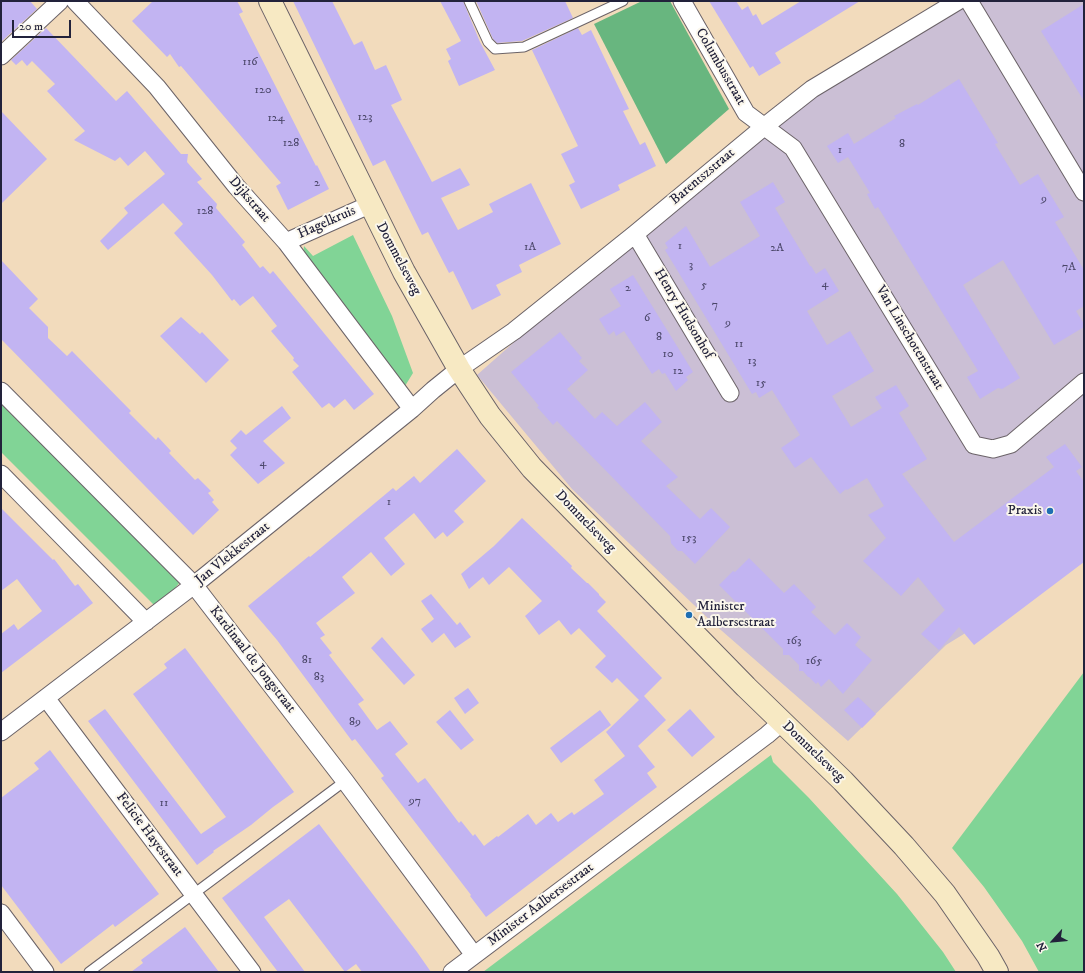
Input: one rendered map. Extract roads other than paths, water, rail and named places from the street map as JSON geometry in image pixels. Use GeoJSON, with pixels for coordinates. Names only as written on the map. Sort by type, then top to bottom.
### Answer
{"type":"FeatureCollection","features":[{"type":"Feature","properties":{"kind":"street"},"geometry":{"type":"LineString","coordinates":[[1,56],[60,1]]}},
{"type":"Feature","properties":{"kind":"street","name":"Dijkstraat"},"geometry":{"type":"LineString","coordinates":[[75,1],[157,87],[236,186],[286,242],[412,409]]}},
{"type":"Feature","properties":{"kind":"street","name":"Dommelseweg"},"geometry":{"type":"LineString","coordinates":[[270,1],[369,204],[404,272],[459,369],[490,416],[532,468],[746,687],[843,781],[904,846],[946,894],[988,956],[997,972]]}},
{"type":"Feature","properties":{"kind":"street","name":"Columbusstraat"},"geometry":{"type":"LineString","coordinates":[[682,1],[746,113],[765,126]]}},
{"type":"Feature","properties":{"kind":"street","name":"Barentszstraat"},"geometry":{"type":"LineString","coordinates":[[459,369],[514,331],[812,89],[958,1]]}},
{"type":"Feature","properties":{"kind":"street"},"geometry":{"type":"LineString","coordinates":[[969,1],[1084,192]]}},
{"type":"Feature","properties":{"kind":"street","name":"Van Linschotenstraat"},"geometry":{"type":"LineString","coordinates":[[765,126],[793,148],[974,446],[993,449],[1011,444],[1084,382]]}},
{"type":"Feature","properties":{"kind":"street","name":"Hagelkruis"},"geometry":{"type":"LineString","coordinates":[[286,242],[369,204]]}},
{"type":"Feature","properties":{"kind":"street","name":"Henry Hudsonhof"},"geometry":{"type":"LineString","coordinates":[[635,234],[730,393]]}},
{"type":"Feature","properties":{"kind":"street","name":"Jan Vlekkestraat"},"geometry":{"type":"LineString","coordinates":[[1,732],[194,585],[412,409],[459,369]]}},
{"type":"Feature","properties":{"kind":"street","name":"Kardinaal de Jongstraat"},"geometry":{"type":"LineString","coordinates":[[1,391],[194,585],[345,780],[474,955]]}},
{"type":"Feature","properties":{"kind":"street"},"geometry":{"type":"LineString","coordinates":[[1,474],[146,622]]}},
{"type":"Feature","properties":{"kind":"street","name":"Felicie Hayestraat"},"geometry":{"type":"LineString","coordinates":[[46,698],[252,972]]}},
{"type":"Feature","properties":{"kind":"street","name":"Minister Aalbersestraat"},"geometry":{"type":"LineString","coordinates":[[452,972],[761,740],[782,722]]}},
{"type":"Feature","properties":{"kind":"street"},"geometry":{"type":"LineString","coordinates":[[1,913],[45,972]]}},
{"type":"Feature","properties":{"kind":"lane"},"geometry":{"type":"LineString","coordinates":[[469,1],[488,42],[495,49],[524,47],[623,1]]}},
{"type":"Feature","properties":{"kind":"lane"},"geometry":{"type":"LineString","coordinates":[[89,972],[345,780]]}},
{"type":"Feature","properties":{"kind":"place","name":"Praxis"},"geometry":{"type":"Point","coordinates":[1050,511]}},
{"type":"Feature","properties":{"kind":"place","name":"Minister Aalbersestraat"},"geometry":{"type":"Point","coordinates":[689,615]}}]}
